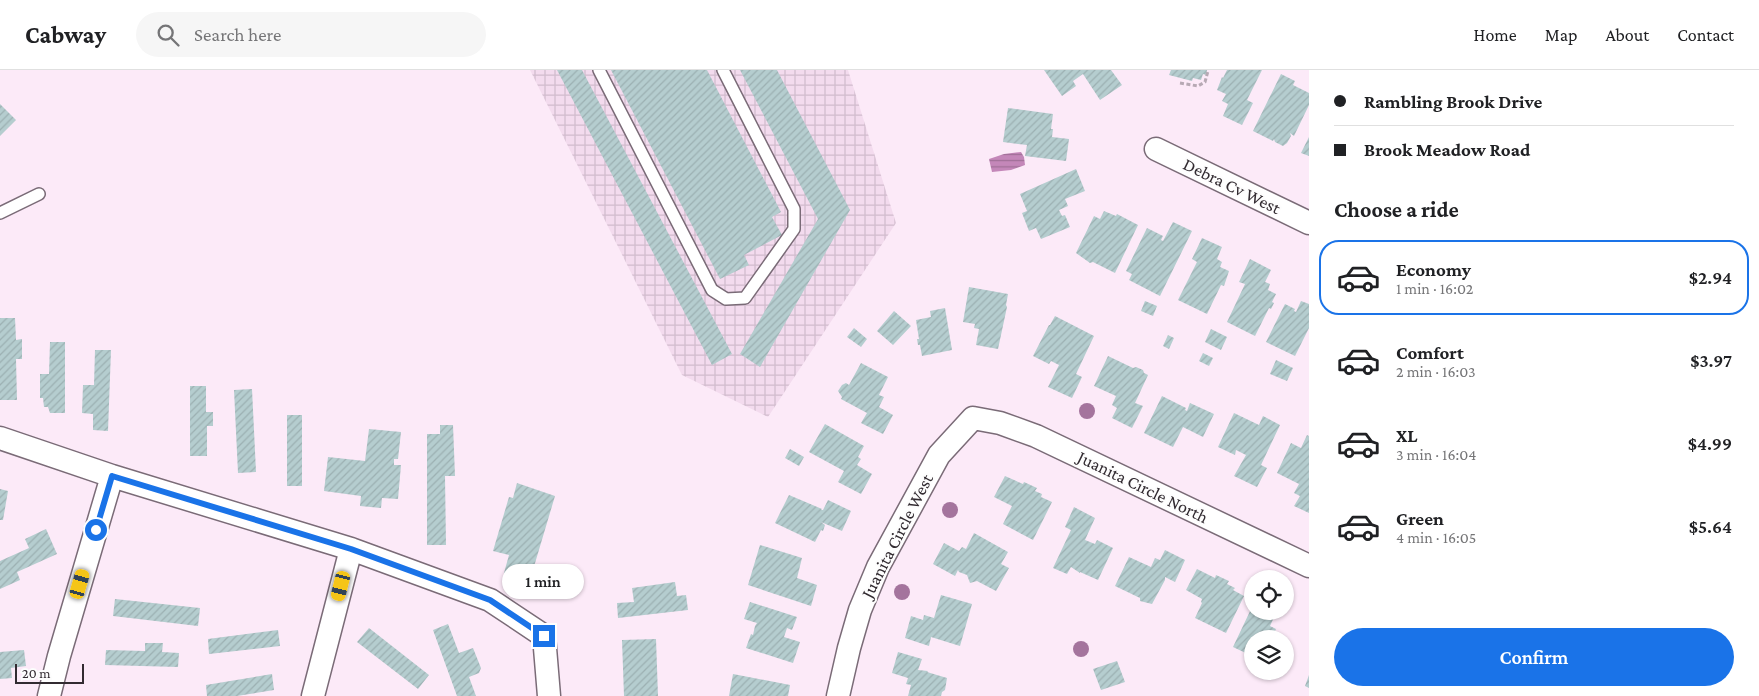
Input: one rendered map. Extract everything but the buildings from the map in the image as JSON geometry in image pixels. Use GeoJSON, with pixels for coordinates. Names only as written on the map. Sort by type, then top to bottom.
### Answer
{"type":"FeatureCollection","features":[{"type":"Feature","properties":{"kind":"street","name":"Debra Cv West"},"geometry":{"type":"LineString","coordinates":[[1156,149],[1309,223]]}},
{"type":"Feature","properties":{"kind":"street","name":"Juanita Circle North"},"geometry":{"type":"LineString","coordinates":[[973,418],[1000,423],[1036,436],[1309,566]]}},
{"type":"Feature","properties":{"kind":"street","name":"Juanita Circle West"},"geometry":{"type":"LineString","coordinates":[[838,696],[860,610],[878,567],[939,455],[973,418]]}},
{"type":"Feature","properties":{"kind":"street"},"geometry":{"type":"LineString","coordinates":[[0,438],[112,476],[351,549],[490,600],[544,636],[549,696]]}},
{"type":"Feature","properties":{"kind":"street"},"geometry":{"type":"LineString","coordinates":[[49,696],[58,656],[112,476]]}},
{"type":"Feature","properties":{"kind":"street"},"geometry":{"type":"LineString","coordinates":[[313,696],[351,549]]}},
{"type":"Feature","properties":{"kind":"lane"},"geometry":{"type":"LineString","coordinates":[[599,70],[712,290],[726,299],[745,298],[794,229],[794,209],[723,70]]}},
{"type":"Feature","properties":{"kind":"lane"},"geometry":{"type":"LineString","coordinates":[[0,213],[39,194]]}},
{"type":"Feature","properties":{"kind":"path"},"geometry":{"type":"LineString","coordinates":[[1180,82],[1198,86],[1204,82],[1208,71]]}},
{"type":"Feature","properties":{"kind":"shaded area"},"geometry":{"type":"Polygon","coordinates":[[[530,70],[848,70],[896,223],[768,417],[682,375],[530,70]]]}},
{"type":"Feature","properties":{"kind":"shaded area"},"geometry":{"type":"Polygon","coordinates":[[[1021,152],[1025,165],[1011,170],[992,172],[989,159],[1004,154],[1021,152]]]}},
{"type":"Feature","properties":{"kind":"route"},"geometry":{"type":"LineString","coordinates":[[96,530],[112,476],[351,549],[490,600],[544,636]]}}]}
